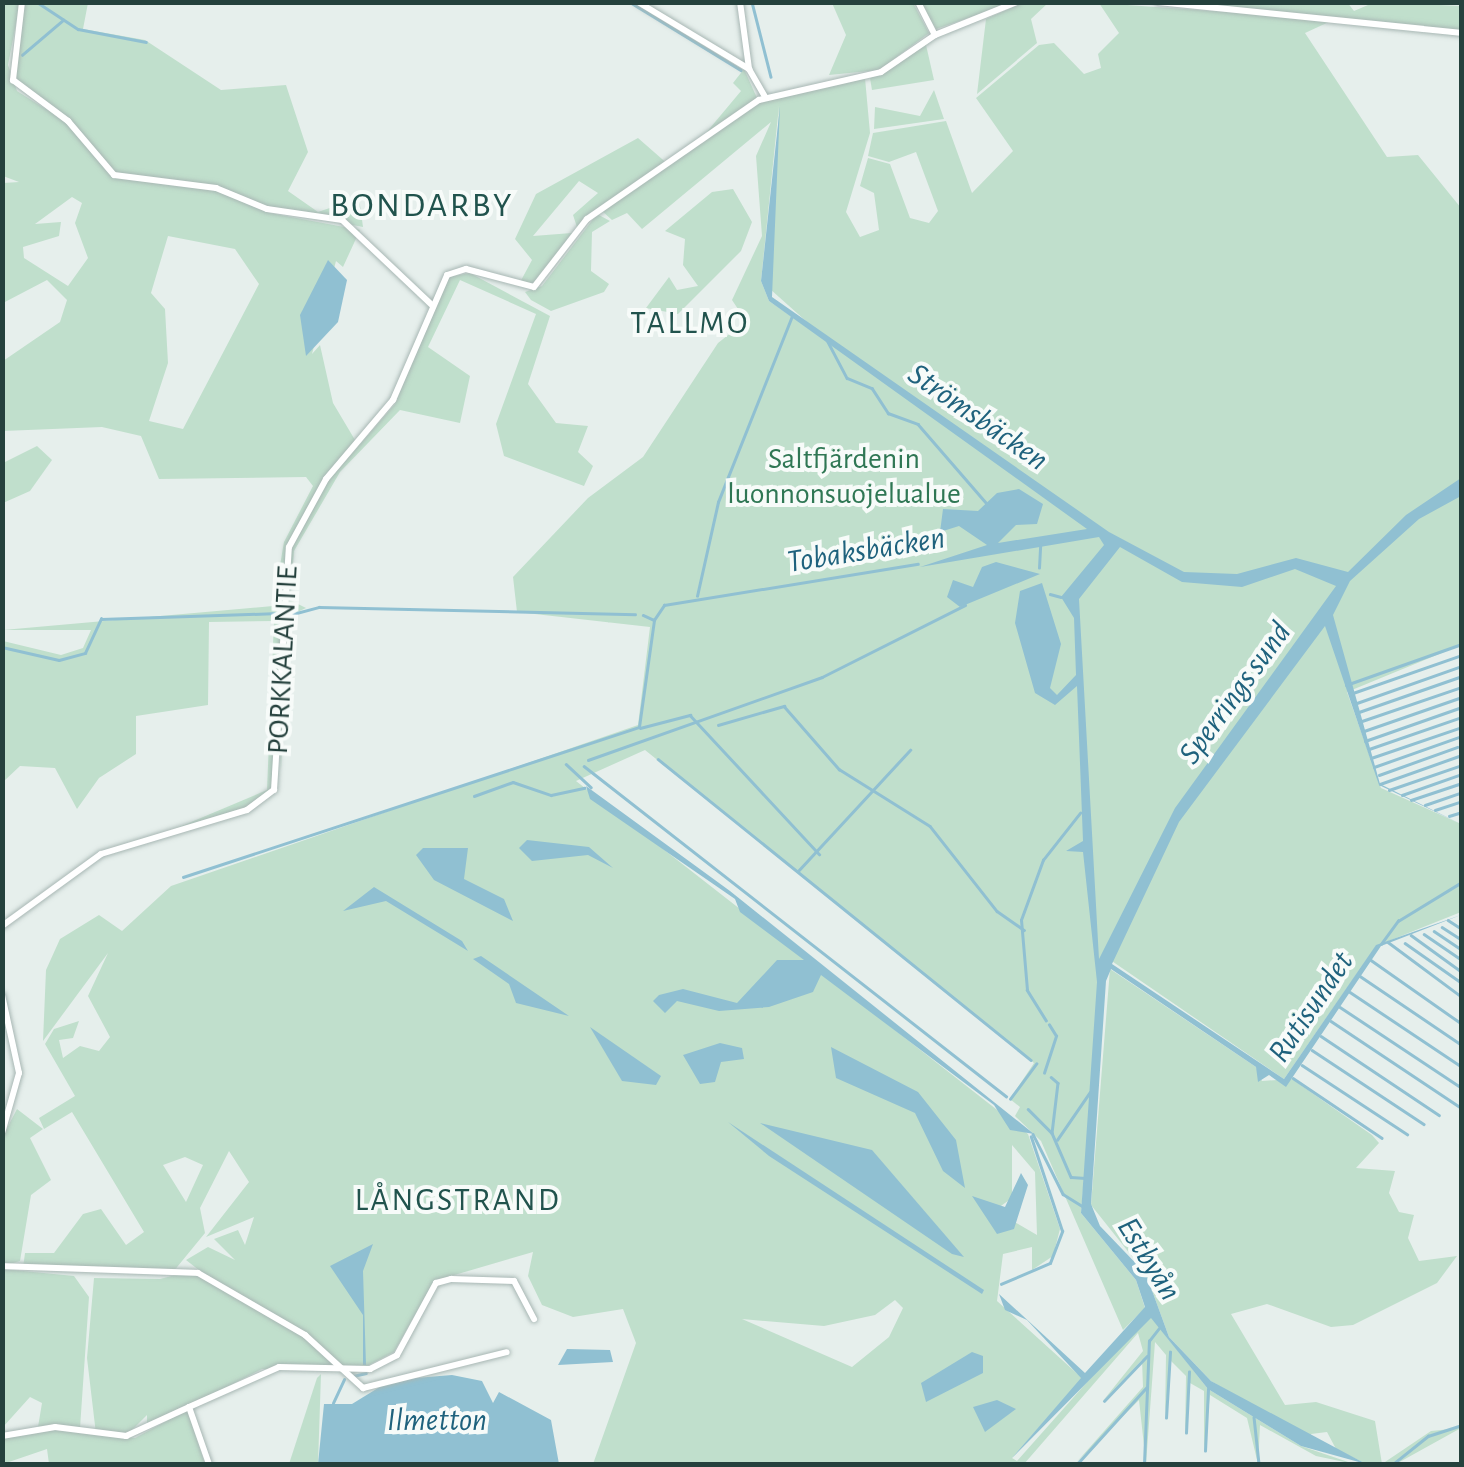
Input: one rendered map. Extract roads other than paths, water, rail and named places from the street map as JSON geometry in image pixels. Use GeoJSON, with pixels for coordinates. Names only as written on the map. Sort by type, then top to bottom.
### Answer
{"type":"FeatureCollection","features":[{"type":"Feature","properties":{"kind":"street"},"geometry":{"type":"LineString","coordinates":[[22,2],[14,80],[68,121],[114,175],[216,188],[267,209],[342,220],[432,304]]}},
{"type":"Feature","properties":{"kind":"street"},"geometry":{"type":"LineString","coordinates":[[638,2],[749,69]]}},
{"type":"Feature","properties":{"kind":"street"},"geometry":{"type":"LineString","coordinates":[[740,2],[749,69],[765,97]]}},
{"type":"Feature","properties":{"kind":"street"},"geometry":{"type":"LineString","coordinates":[[918,2],[936,35]]}},
{"type":"Feature","properties":{"kind":"street"},"geometry":{"type":"LineString","coordinates":[[418,292],[466,269],[522,289],[540,284],[596,212],[765,97],[880,72],[936,35],[1017,2]]}},
{"type":"Feature","properties":{"kind":"street"},"geometry":{"type":"LineString","coordinates":[[1158,2],[1462,34]]}},
{"type":"Feature","properties":{"kind":"street","name":"PORKKALANTIE"},"geometry":{"type":"LineString","coordinates":[[2,926],[114,848],[247,810],[274,790],[289,548],[326,480],[394,400],[440,284]]}},
{"type":"Feature","properties":{"kind":"street"},"geometry":{"type":"LineString","coordinates":[[2,995],[18,1072],[2,1133]]}},
{"type":"Feature","properties":{"kind":"street"},"geometry":{"type":"LineString","coordinates":[[2,1266],[198,1273],[305,1334],[341,1373],[363,1388],[507,1352]]}},
{"type":"Feature","properties":{"kind":"street"},"geometry":{"type":"LineString","coordinates":[[2,1436],[41,1427],[126,1436],[262,1371],[341,1373],[396,1355],[436,1284],[514,1281],[534,1319]]}},
{"type":"Feature","properties":{"kind":"street"},"geometry":{"type":"LineString","coordinates":[[189,1407],[209,1464]]}},
{"type":"Feature","properties":{"kind":"water"},"geometry":{"type":"Polygon","coordinates":[[[780,106],[772,297],[1109,532],[1184,572],[1237,574],[1296,558],[1348,572],[1406,515],[1461,478],[1461,496],[1419,519],[1350,581],[1333,615],[1380,784],[1461,824],[1379,785],[1325,626],[1179,822],[1112,964],[1284,1079],[1376,945],[1461,915],[1381,946],[1286,1087],[1269,1075],[1258,1082],[1256,1067],[1111,969],[1106,981],[1091,1204],[1100,1226],[1146,1274],[1169,1337],[1211,1381],[1366,1464],[1301,1446],[1208,1389],[1151,1318],[1012,1458],[1081,1378],[1027,1320],[1005,1310],[999,1294],[1085,1373],[1145,1307],[1136,1280],[1081,1213],[1097,982],[1083,852],[1066,851],[1083,841],[1077,686],[1055,705],[1035,693],[1015,623],[1020,591],[1042,583],[1061,644],[1050,688],[1057,695],[1076,675],[1074,618],[1061,597],[1104,545],[1099,537],[920,567],[987,545],[959,526],[940,532],[943,509],[978,511],[997,493],[1019,489],[1043,504],[1037,524],[1016,525],[998,543],[1087,529],[769,301],[761,281],[780,106]],[[1120,547],[1079,599],[1099,959],[1175,808],[1336,586],[1295,569],[1242,587],[1182,582],[1120,547]]]}},
{"type":"Feature","properties":{"kind":"water"},"geometry":{"type":"Polygon","coordinates":[[[328,260],[347,280],[338,322],[306,356],[300,315],[328,260]]]}},
{"type":"Feature","properties":{"kind":"water"},"geometry":{"type":"Polygon","coordinates":[[[996,562],[1040,574],[960,607],[947,597],[953,580],[973,587],[982,567],[996,562]]]}},
{"type":"Feature","properties":{"kind":"water"},"geometry":{"type":"Polygon","coordinates":[[[586,786],[730,891],[1034,1134],[1010,1130],[994,1105],[821,975],[813,992],[769,1007],[719,1011],[677,1001],[665,1013],[653,1001],[659,995],[683,989],[737,1003],[777,960],[804,960],[740,912],[735,899],[590,799],[586,786]]]}},
{"type":"Feature","properties":{"kind":"water"},"geometry":{"type":"Polygon","coordinates":[[[527,840],[589,847],[613,868],[588,855],[532,861],[519,848],[527,840]]]}},
{"type":"Feature","properties":{"kind":"water"},"geometry":{"type":"Polygon","coordinates":[[[423,848],[468,848],[464,879],[504,899],[513,921],[434,880],[416,855],[423,848]]]}},
{"type":"Feature","properties":{"kind":"water"},"geometry":{"type":"Polygon","coordinates":[[[374,887],[462,941],[468,951],[386,901],[343,911],[374,887]]]}},
{"type":"Feature","properties":{"kind":"water"},"geometry":{"type":"Polygon","coordinates":[[[481,956],[569,1016],[516,1003],[509,984],[473,959],[481,956]]]}},
{"type":"Feature","properties":{"kind":"water"},"geometry":{"type":"Polygon","coordinates":[[[590,1027],[661,1076],[656,1085],[622,1081],[590,1027]]]}},
{"type":"Feature","properties":{"kind":"water"},"geometry":{"type":"Polygon","coordinates":[[[720,1043],[742,1048],[744,1059],[721,1062],[715,1082],[700,1084],[683,1055],[720,1043]]]}},
{"type":"Feature","properties":{"kind":"water"},"geometry":{"type":"Polygon","coordinates":[[[831,1047],[918,1092],[956,1140],[965,1188],[943,1171],[915,1113],[836,1078],[831,1047]]]}},
{"type":"Feature","properties":{"kind":"water"},"geometry":{"type":"Polygon","coordinates":[[[728,1122],[984,1290],[982,1294],[769,1156],[728,1122]]]}},
{"type":"Feature","properties":{"kind":"water"},"geometry":{"type":"Polygon","coordinates":[[[760,1123],[872,1150],[964,1257],[952,1254],[760,1123]]]}},
{"type":"Feature","properties":{"kind":"water"},"geometry":{"type":"Polygon","coordinates":[[[1021,1173],[1028,1185],[1014,1229],[997,1234],[972,1196],[1005,1207],[1021,1173]]]}},
{"type":"Feature","properties":{"kind":"water"},"geometry":{"type":"Polygon","coordinates":[[[373,1244],[363,1271],[366,1365],[363,1365],[363,1315],[330,1266],[373,1244]]]}},
{"type":"Feature","properties":{"kind":"water"},"geometry":{"type":"Polygon","coordinates":[[[567,1349],[610,1350],[613,1362],[558,1365],[567,1349]]]}},
{"type":"Feature","properties":{"kind":"water"},"geometry":{"type":"Polygon","coordinates":[[[972,1352],[983,1356],[983,1373],[926,1402],[921,1383],[972,1352]]]}},
{"type":"Feature","properties":{"kind":"water","name":"Ilmetton"},"geometry":{"type":"Polygon","coordinates":[[[452,1375],[482,1381],[493,1403],[499,1392],[551,1420],[559,1464],[318,1464],[324,1404],[352,1404],[391,1380],[452,1375]]]}},
{"type":"Feature","properties":{"kind":"water"},"geometry":{"type":"Polygon","coordinates":[[[997,1400],[1016,1409],[985,1432],[973,1407],[997,1400]]]}},
{"type":"Feature","properties":{"kind":"waterway"},"geometry":{"type":"LineString","coordinates":[[37,2],[78,29],[146,42]]}},
{"type":"Feature","properties":{"kind":"waterway"},"geometry":{"type":"LineString","coordinates":[[630,2],[741,70]]}},
{"type":"Feature","properties":{"kind":"waterway","name":"Strömsbäcken"},"geometry":{"type":"LineString","coordinates":[[752,2],[771,77]]}},
{"type":"Feature","properties":{"kind":"waterway"},"geometry":{"type":"LineString","coordinates":[[22,55],[63,20]]}},
{"type":"Feature","properties":{"kind":"waterway"},"geometry":{"type":"LineString","coordinates":[[697,596],[718,502],[792,316]]}},
{"type":"Feature","properties":{"kind":"waterway"},"geometry":{"type":"LineString","coordinates":[[827,340],[847,378],[872,388],[888,413],[918,424],[989,506]]}},
{"type":"Feature","properties":{"kind":"waterway"},"geometry":{"type":"LineString","coordinates":[[1039,568],[1040,546]]}},
{"type":"Feature","properties":{"kind":"waterway","name":"Tobaksbäcken"},"geometry":{"type":"LineString","coordinates":[[643,615],[654,620],[664,605],[918,564]]}},
{"type":"Feature","properties":{"kind":"waterway"},"geometry":{"type":"LineString","coordinates":[[1050,594],[1061,597]]}},
{"type":"Feature","properties":{"kind":"waterway"},"geometry":{"type":"LineString","coordinates":[[588,760],[822,677],[965,605]]}},
{"type":"Feature","properties":{"kind":"waterway","name":"Tobaksbäcken"},"geometry":{"type":"LineString","coordinates":[[289,615],[319,607],[635,614]]}},
{"type":"Feature","properties":{"kind":"waterway","name":"Tobaksbäcken"},"geometry":{"type":"LineString","coordinates":[[2,647],[59,660],[85,653],[101,619],[278,613]]}},
{"type":"Feature","properties":{"kind":"waterway"},"geometry":{"type":"LineString","coordinates":[[183,877],[639,727],[654,620]]}},
{"type":"Feature","properties":{"kind":"waterway"},"geometry":{"type":"LineString","coordinates":[[1346,685],[1462,644]]}},
{"type":"Feature","properties":{"kind":"waterway"},"geometry":{"type":"LineString","coordinates":[[1350,694],[1462,655]]}},
{"type":"Feature","properties":{"kind":"waterway"},"geometry":{"type":"LineString","coordinates":[[1354,704],[1462,666]]}},
{"type":"Feature","properties":{"kind":"waterway"},"geometry":{"type":"LineString","coordinates":[[1356,713],[1462,676]]}},
{"type":"Feature","properties":{"kind":"waterway"},"geometry":{"type":"LineString","coordinates":[[1359,722],[1462,687]]}},
{"type":"Feature","properties":{"kind":"waterway"},"geometry":{"type":"LineString","coordinates":[[1364,731],[1462,697]]}},
{"type":"Feature","properties":{"kind":"waterway"},"geometry":{"type":"LineString","coordinates":[[718,725],[784,706],[839,769],[930,826],[997,911],[1024,930]]}},
{"type":"Feature","properties":{"kind":"waterway"},"geometry":{"type":"LineString","coordinates":[[1365,741],[1462,707]]}},
{"type":"Feature","properties":{"kind":"waterway"},"geometry":{"type":"LineString","coordinates":[[640,728],[690,715],[819,854]]}},
{"type":"Feature","properties":{"kind":"waterway"},"geometry":{"type":"LineString","coordinates":[[1369,749],[1462,717]]}},
{"type":"Feature","properties":{"kind":"waterway"},"geometry":{"type":"LineString","coordinates":[[1371,758],[1462,727]]}},
{"type":"Feature","properties":{"kind":"waterway"},"geometry":{"type":"LineString","coordinates":[[1374,767],[1462,736]]}},
{"type":"Feature","properties":{"kind":"waterway"},"geometry":{"type":"LineString","coordinates":[[1379,775],[1457,747]]}},
{"type":"Feature","properties":{"kind":"waterway"},"geometry":{"type":"LineString","coordinates":[[798,871],[910,750]]}},
{"type":"Feature","properties":{"kind":"waterway"},"geometry":{"type":"LineString","coordinates":[[1380,784],[1462,755]]}},
{"type":"Feature","properties":{"kind":"waterway"},"geometry":{"type":"LineString","coordinates":[[658,759],[1031,1060]]}},
{"type":"Feature","properties":{"kind":"waterway"},"geometry":{"type":"LineString","coordinates":[[566,764],[591,787]]}},
{"type":"Feature","properties":{"kind":"waterway"},"geometry":{"type":"LineString","coordinates":[[1389,790],[1462,765]]}},
{"type":"Feature","properties":{"kind":"waterway"},"geometry":{"type":"LineString","coordinates":[[584,766],[1006,1096]]}},
{"type":"Feature","properties":{"kind":"waterway"},"geometry":{"type":"LineString","coordinates":[[1402,795],[1462,774]]}},
{"type":"Feature","properties":{"kind":"waterway"},"geometry":{"type":"LineString","coordinates":[[474,796],[513,782],[551,795],[584,788]]}},
{"type":"Feature","properties":{"kind":"waterway"},"geometry":{"type":"LineString","coordinates":[[1411,800],[1462,783]]}},
{"type":"Feature","properties":{"kind":"waterway"},"geometry":{"type":"LineString","coordinates":[[1425,805],[1462,792]]}},
{"type":"Feature","properties":{"kind":"waterway"},"geometry":{"type":"LineString","coordinates":[[1435,810],[1462,801]]}},
{"type":"Feature","properties":{"kind":"waterway"},"geometry":{"type":"LineString","coordinates":[[1449,816],[1462,812]]}},
{"type":"Feature","properties":{"kind":"waterway"},"geometry":{"type":"LineString","coordinates":[[1046,1021],[1027,990],[1021,920],[1043,860],[1080,813]]}},
{"type":"Feature","properties":{"kind":"waterway"},"geometry":{"type":"LineString","coordinates":[[1381,944],[1398,921],[1462,882]]}},
{"type":"Feature","properties":{"kind":"waterway"},"geometry":{"type":"LineString","coordinates":[[1448,920],[1462,929]]}},
{"type":"Feature","properties":{"kind":"waterway"},"geometry":{"type":"LineString","coordinates":[[1442,927],[1462,940]]}},
{"type":"Feature","properties":{"kind":"waterway"},"geometry":{"type":"LineString","coordinates":[[1434,931],[1462,950]]}},
{"type":"Feature","properties":{"kind":"waterway"},"geometry":{"type":"LineString","coordinates":[[1424,934],[1462,960]]}},
{"type":"Feature","properties":{"kind":"waterway"},"geometry":{"type":"LineString","coordinates":[[1411,935],[1462,972]]}},
{"type":"Feature","properties":{"kind":"waterway"},"geometry":{"type":"LineString","coordinates":[[1388,942],[1462,997]]}},
{"type":"Feature","properties":{"kind":"waterway"},"geometry":{"type":"LineString","coordinates":[[1405,943],[1462,983]]}},
{"type":"Feature","properties":{"kind":"waterway","name":"Rutisundet"},"geometry":{"type":"LineString","coordinates":[[1371,960],[1462,1024]]}},
{"type":"Feature","properties":{"kind":"waterway","name":"Rutisundet"},"geometry":{"type":"LineString","coordinates":[[1360,976],[1462,1045]]}},
{"type":"Feature","properties":{"kind":"waterway","name":"Rutisundet"},"geometry":{"type":"LineString","coordinates":[[1350,992],[1462,1067]]}},
{"type":"Feature","properties":{"kind":"waterway","name":"Rutisundet"},"geometry":{"type":"LineString","coordinates":[[1340,1007],[1462,1088]]}},
{"type":"Feature","properties":{"kind":"waterway","name":"Rutisundet"},"geometry":{"type":"LineString","coordinates":[[1331,1021],[1460,1107]]}},
{"type":"Feature","properties":{"kind":"waterway"},"geometry":{"type":"LineString","coordinates":[[1044,1073],[1056,1036],[1049,1025]]}},
{"type":"Feature","properties":{"kind":"waterway","name":"Rutisundet"},"geometry":{"type":"LineString","coordinates":[[1321,1036],[1439,1115]]}},
{"type":"Feature","properties":{"kind":"waterway","name":"Rutisundet"},"geometry":{"type":"LineString","coordinates":[[1312,1050],[1424,1124]]}},
{"type":"Feature","properties":{"kind":"waterway"},"geometry":{"type":"LineString","coordinates":[[1010,1099],[1036,1064]]}},
{"type":"Feature","properties":{"kind":"waterway","name":"Rutisundet"},"geometry":{"type":"LineString","coordinates":[[1302,1065],[1407,1134]]}},
{"type":"Feature","properties":{"kind":"waterway"},"geometry":{"type":"LineString","coordinates":[[1051,1077],[1058,1083],[1052,1133]]}},
{"type":"Feature","properties":{"kind":"waterway","name":"Rutisundet"},"geometry":{"type":"LineString","coordinates":[[1293,1078],[1382,1138]]}},
{"type":"Feature","properties":{"kind":"waterway"},"geometry":{"type":"LineString","coordinates":[[1057,1140],[1090,1092]]}},
{"type":"Feature","properties":{"kind":"waterway"},"geometry":{"type":"LineString","coordinates":[[1028,1109],[1052,1133],[1071,1177],[1085,1178]]}},
{"type":"Feature","properties":{"kind":"waterway"},"geometry":{"type":"LineString","coordinates":[[1033,1134],[1063,1194],[1085,1208]]}},
{"type":"Feature","properties":{"kind":"waterway"},"geometry":{"type":"LineString","coordinates":[[1001,1284],[1050,1263],[1062,1231],[1031,1137]]}},
{"type":"Feature","properties":{"kind":"waterway"},"geometry":{"type":"LineString","coordinates":[[1144,1464],[1149,1341],[1159,1328]]}},
{"type":"Feature","properties":{"kind":"waterway"},"geometry":{"type":"LineString","coordinates":[[1166,1418],[1170,1352]]}},
{"type":"Feature","properties":{"kind":"waterway"},"geometry":{"type":"LineString","coordinates":[[1104,1401],[1147,1356]]}},
{"type":"Feature","properties":{"kind":"waterway"},"geometry":{"type":"LineString","coordinates":[[1186,1433],[1189,1372]]}},
{"type":"Feature","properties":{"kind":"waterway"},"geometry":{"type":"LineString","coordinates":[[353,1376],[366,1373]]}},
{"type":"Feature","properties":{"kind":"waterway"},"geometry":{"type":"LineString","coordinates":[[333,1403],[344,1379]]}},
{"type":"Feature","properties":{"kind":"waterway"},"geometry":{"type":"LineString","coordinates":[[1077,1464],[1146,1388]]}},
{"type":"Feature","properties":{"kind":"waterway"},"geometry":{"type":"LineString","coordinates":[[1205,1451],[1208,1389]]}},
{"type":"Feature","properties":{"kind":"waterway"},"geometry":{"type":"LineString","coordinates":[[1254,1417],[1259,1464]]}},
{"type":"Feature","properties":{"kind":"waterway"},"geometry":{"type":"LineString","coordinates":[[1393,1464],[1428,1436],[1462,1425]]}},
{"type":"Feature","properties":{"kind":"district","name":"BONDARBY"},"geometry":{"type":"Point","coordinates":[422,206]}},
{"type":"Feature","properties":{"kind":"district","name":"TALLMO"},"geometry":{"type":"Point","coordinates":[690,323]}},
{"type":"Feature","properties":{"kind":"district","name":"LÅNGSTRAND"},"geometry":{"type":"Point","coordinates":[458,1200]}},
{"type":"Feature","properties":{"kind":"park label","name":"Saltfjärdenin luonnonsuojelualue"},"geometry":{"type":"Point","coordinates":[844,476]}},
{"type":"Feature","properties":{"kind":"water label","name":"Sperrings sund"},"geometry":{"type":"Point","coordinates":[1235,693]}},
{"type":"Feature","properties":{"kind":"water label","name":"Estbyån"},"geometry":{"type":"Point","coordinates":[1149,1259]}}]}
